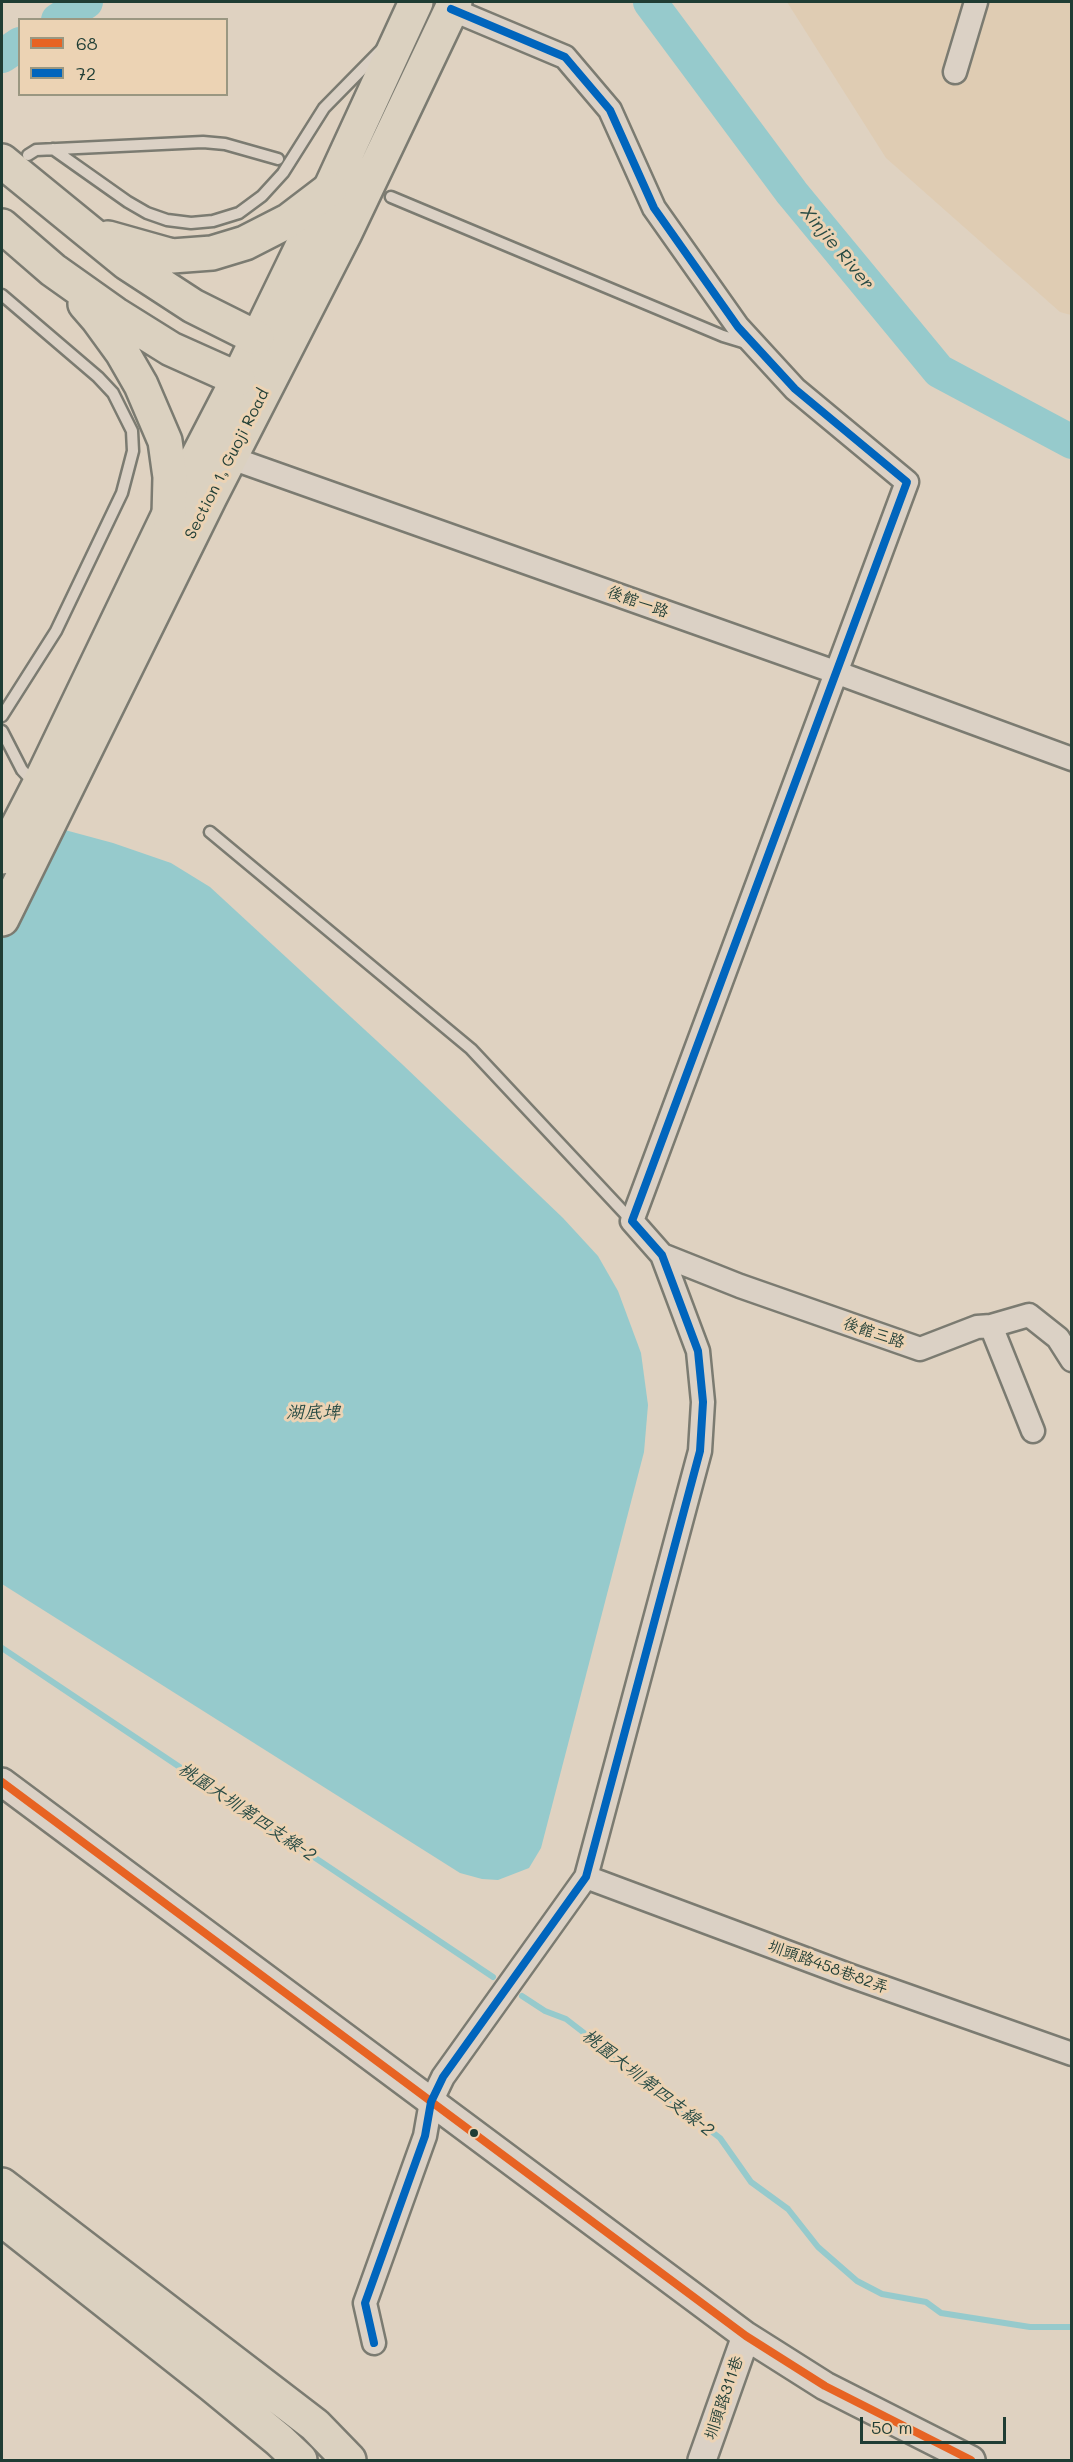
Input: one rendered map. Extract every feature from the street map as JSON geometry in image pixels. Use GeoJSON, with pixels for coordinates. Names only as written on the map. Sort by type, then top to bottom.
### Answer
{"type":"FeatureCollection","features":[{"type":"Feature","properties":{"kind":"main road","name":"Section 1, Guoji Road"},"geometry":{"type":"LineString","coordinates":[[2,857],[168,516],[277,365],[345,233],[453,5]]}},
{"type":"Feature","properties":{"kind":"main road","name":"Section 1, Guoji Road"},"geometry":{"type":"LineString","coordinates":[[2,919],[216,452],[238,379],[330,189],[413,9]]}},
{"type":"Feature","properties":{"kind":"main road"},"geometry":{"type":"LineString","coordinates":[[2,226],[53,270],[115,314],[171,349],[238,379],[277,365],[257,338],[193,306],[127,263],[87,230],[11,159]]}},
{"type":"Feature","properties":{"kind":"main road"},"geometry":{"type":"LineString","coordinates":[[87,230],[128,245],[172,256],[212,253],[245,243],[288,221],[330,189]]}},
{"type":"Feature","properties":{"kind":"main road"},"geometry":{"type":"LineString","coordinates":[[53,270],[98,319],[122,352],[150,403],[165,441],[170,477],[168,516]]}},
{"type":"Feature","properties":{"kind":"main road"},"geometry":{"type":"LineString","coordinates":[[2,2185],[315,2425],[349,2460]]}},
{"type":"Feature","properties":{"kind":"main road"},"geometry":{"type":"LineString","coordinates":[[2,2219],[212,2384],[300,2460]]}},
{"type":"Feature","properties":{"kind":"street"},"geometry":{"type":"LineString","coordinates":[[955,72],[976,2]]}},
{"type":"Feature","properties":{"kind":"street"},"geometry":{"type":"LineString","coordinates":[[374,2343],[365,2303],[425,2136],[431,2102],[443,2077],[586,1877],[700,1451],[703,1402],[698,1352],[662,1255],[632,1221],[838,673],[907,482],[795,389],[738,327],[654,208],[610,110],[565,57],[453,5]]}},
{"type":"Feature","properties":{"kind":"street","name":"後館一路"},"geometry":{"type":"LineString","coordinates":[[216,452],[838,673],[1071,759]]}},
{"type":"Feature","properties":{"kind":"street","name":"後館三路"},"geometry":{"type":"LineString","coordinates":[[662,1255],[740,1286],[920,1349],[976,1327],[991,1326],[1029,1315],[1058,1338],[1071,1360]]}},
{"type":"Feature","properties":{"kind":"street"},"geometry":{"type":"LineString","coordinates":[[991,1326],[1033,1431]]}},
{"type":"Feature","properties":{"kind":"street"},"geometry":{"type":"LineString","coordinates":[[2,1782],[746,2336],[825,2386],[971,2460]]}},
{"type":"Feature","properties":{"kind":"street","name":"圳頭路458巷82弄"},"geometry":{"type":"LineString","coordinates":[[586,1877],[851,1976],[1071,2054]]}},
{"type":"Feature","properties":{"kind":"street","name":"圳頭路311巷"},"geometry":{"type":"LineString","coordinates":[[702,2460],[746,2336]]}},
{"type":"Feature","properties":{"kind":"lane"},"geometry":{"type":"LineString","coordinates":[[53,149],[128,202],[167,220],[191,223],[213,221],[239,213],[262,196],[283,173],[324,108],[413,9]]}},
{"type":"Feature","properties":{"kind":"lane"},"geometry":{"type":"LineString","coordinates":[[11,159],[36,150],[203,142],[225,144],[278,159]]}},
{"type":"Feature","properties":{"kind":"lane"},"geometry":{"type":"LineString","coordinates":[[391,197],[723,336],[755,346]]}},
{"type":"Feature","properties":{"kind":"lane"},"geometry":{"type":"LineString","coordinates":[[2,295],[98,377],[113,393],[132,431],[134,451],[122,493],[56,630],[2,716]]}},
{"type":"Feature","properties":{"kind":"lane"},"geometry":{"type":"LineString","coordinates":[[2,731],[22,770],[38,787]]}},
{"type":"Feature","properties":{"kind":"lane"},"geometry":{"type":"LineString","coordinates":[[210,832],[471,1049],[632,1221]]}},
{"type":"Feature","properties":{"kind":"shaded area"},"geometry":{"type":"Polygon","coordinates":[[[787,2],[1071,2],[1071,315],[1060,312],[886,158],[787,2]]]}},
{"type":"Feature","properties":{"kind":"water","name":"湖底埤"},"geometry":{"type":"Polygon","coordinates":[[[2,813],[113,843],[171,863],[210,887],[403,1065],[563,1218],[598,1256],[618,1291],[641,1353],[648,1405],[644,1452],[541,1848],[529,1868],[498,1880],[482,1879],[460,1873],[2,1584],[2,813]]]}},
{"type":"Feature","properties":{"kind":"waterway","name":"Xinjie River"},"geometry":{"type":"LineString","coordinates":[[61,18],[86,2]]}},
{"type":"Feature","properties":{"kind":"waterway","name":"Xinjie River"},"geometry":{"type":"LineString","coordinates":[[650,2],[792,193],[939,371],[1072,442]]}},
{"type":"Feature","properties":{"kind":"waterway","name":"Xinjie River"},"geometry":{"type":"LineString","coordinates":[[2,56],[18,45]]}},
{"type":"Feature","properties":{"kind":"waterway","name":"桃園大圳第四支線-2"},"geometry":{"type":"LineString","coordinates":[[2,1648],[493,1977]]}},
{"type":"Feature","properties":{"kind":"waterway","name":"桃園大圳第四支線-2"},"geometry":{"type":"LineString","coordinates":[[522,1996],[545,2011],[566,2019],[720,2138],[751,2182],[788,2209],[818,2247],[857,2281],[882,2294],[926,2302],[941,2313],[1030,2327],[1072,2327]]}},
{"type":"Feature","properties":{"kind":"transit line","name":"72"},"geometry":{"type":"LineString","coordinates":[[374,2343],[365,2303],[425,2136],[431,2102],[443,2077],[586,1877],[700,1451],[703,1402],[698,1351],[662,1255],[632,1221],[907,482],[795,389],[738,327],[654,208],[610,110],[565,57],[451,9]]}},
{"type":"Feature","properties":{"kind":"transit line","name":"68"},"geometry":{"type":"LineString","coordinates":[[2,1782],[746,2336],[825,2386],[971,2460]]}}]}
